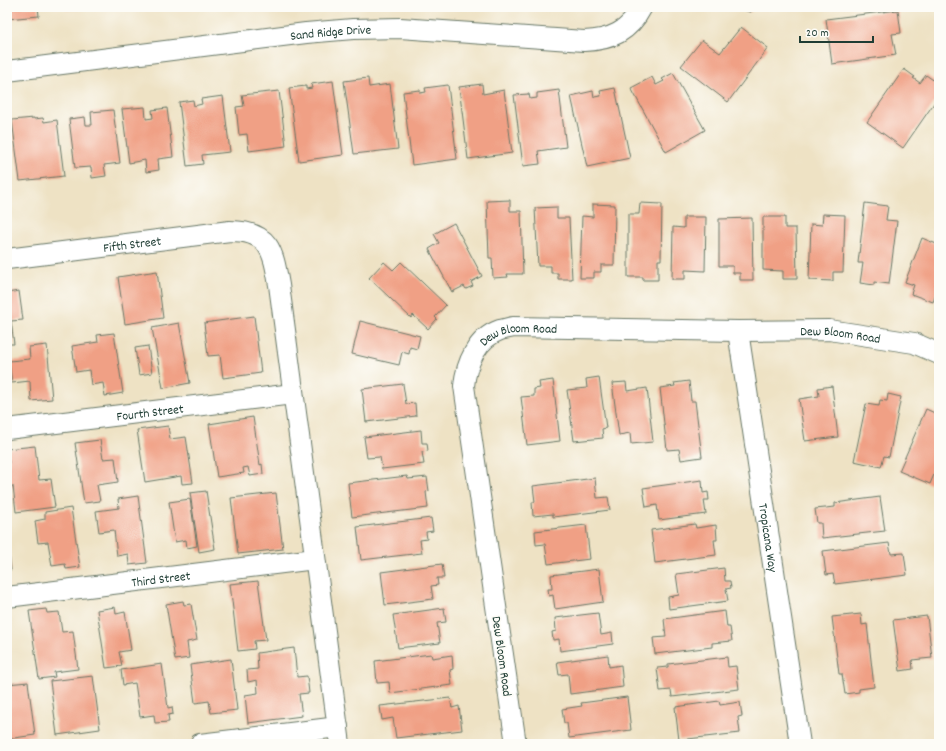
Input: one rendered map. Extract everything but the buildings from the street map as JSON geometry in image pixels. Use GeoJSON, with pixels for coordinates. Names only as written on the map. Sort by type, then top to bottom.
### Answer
{"type":"FeatureCollection","features":[{"type":"Feature","properties":{"kind":"street","name":"Sand Ridge Drive"},"geometry":{"type":"LineString","coordinates":[[7,71],[306,33],[353,29],[400,28],[584,41],[599,40],[612,37],[623,30],[638,15],[642,7]]}},
{"type":"Feature","properties":{"kind":"street","name":"Fifth Street"},"geometry":{"type":"LineString","coordinates":[[7,259],[230,231],[248,232],[257,235],[264,241],[275,262],[293,394]]}},
{"type":"Feature","properties":{"kind":"street","name":"Dew Bloom Road"},"geometry":{"type":"LineString","coordinates":[[516,744],[464,386],[465,374],[470,360],[478,347],[487,338],[499,330],[513,327],[738,331],[829,330],[914,344],[939,354]]}},
{"type":"Feature","properties":{"kind":"street","name":"Tropicana Way"},"geometry":{"type":"LineString","coordinates":[[738,331],[800,744]]}},
{"type":"Feature","properties":{"kind":"street","name":"Fourth Street"},"geometry":{"type":"LineString","coordinates":[[7,429],[293,394]]}},
{"type":"Feature","properties":{"kind":"street"},"geometry":{"type":"LineString","coordinates":[[200,744],[339,736],[293,394]]}},
{"type":"Feature","properties":{"kind":"street","name":"Third Street"},"geometry":{"type":"LineString","coordinates":[[7,597],[315,559]]}}]}
